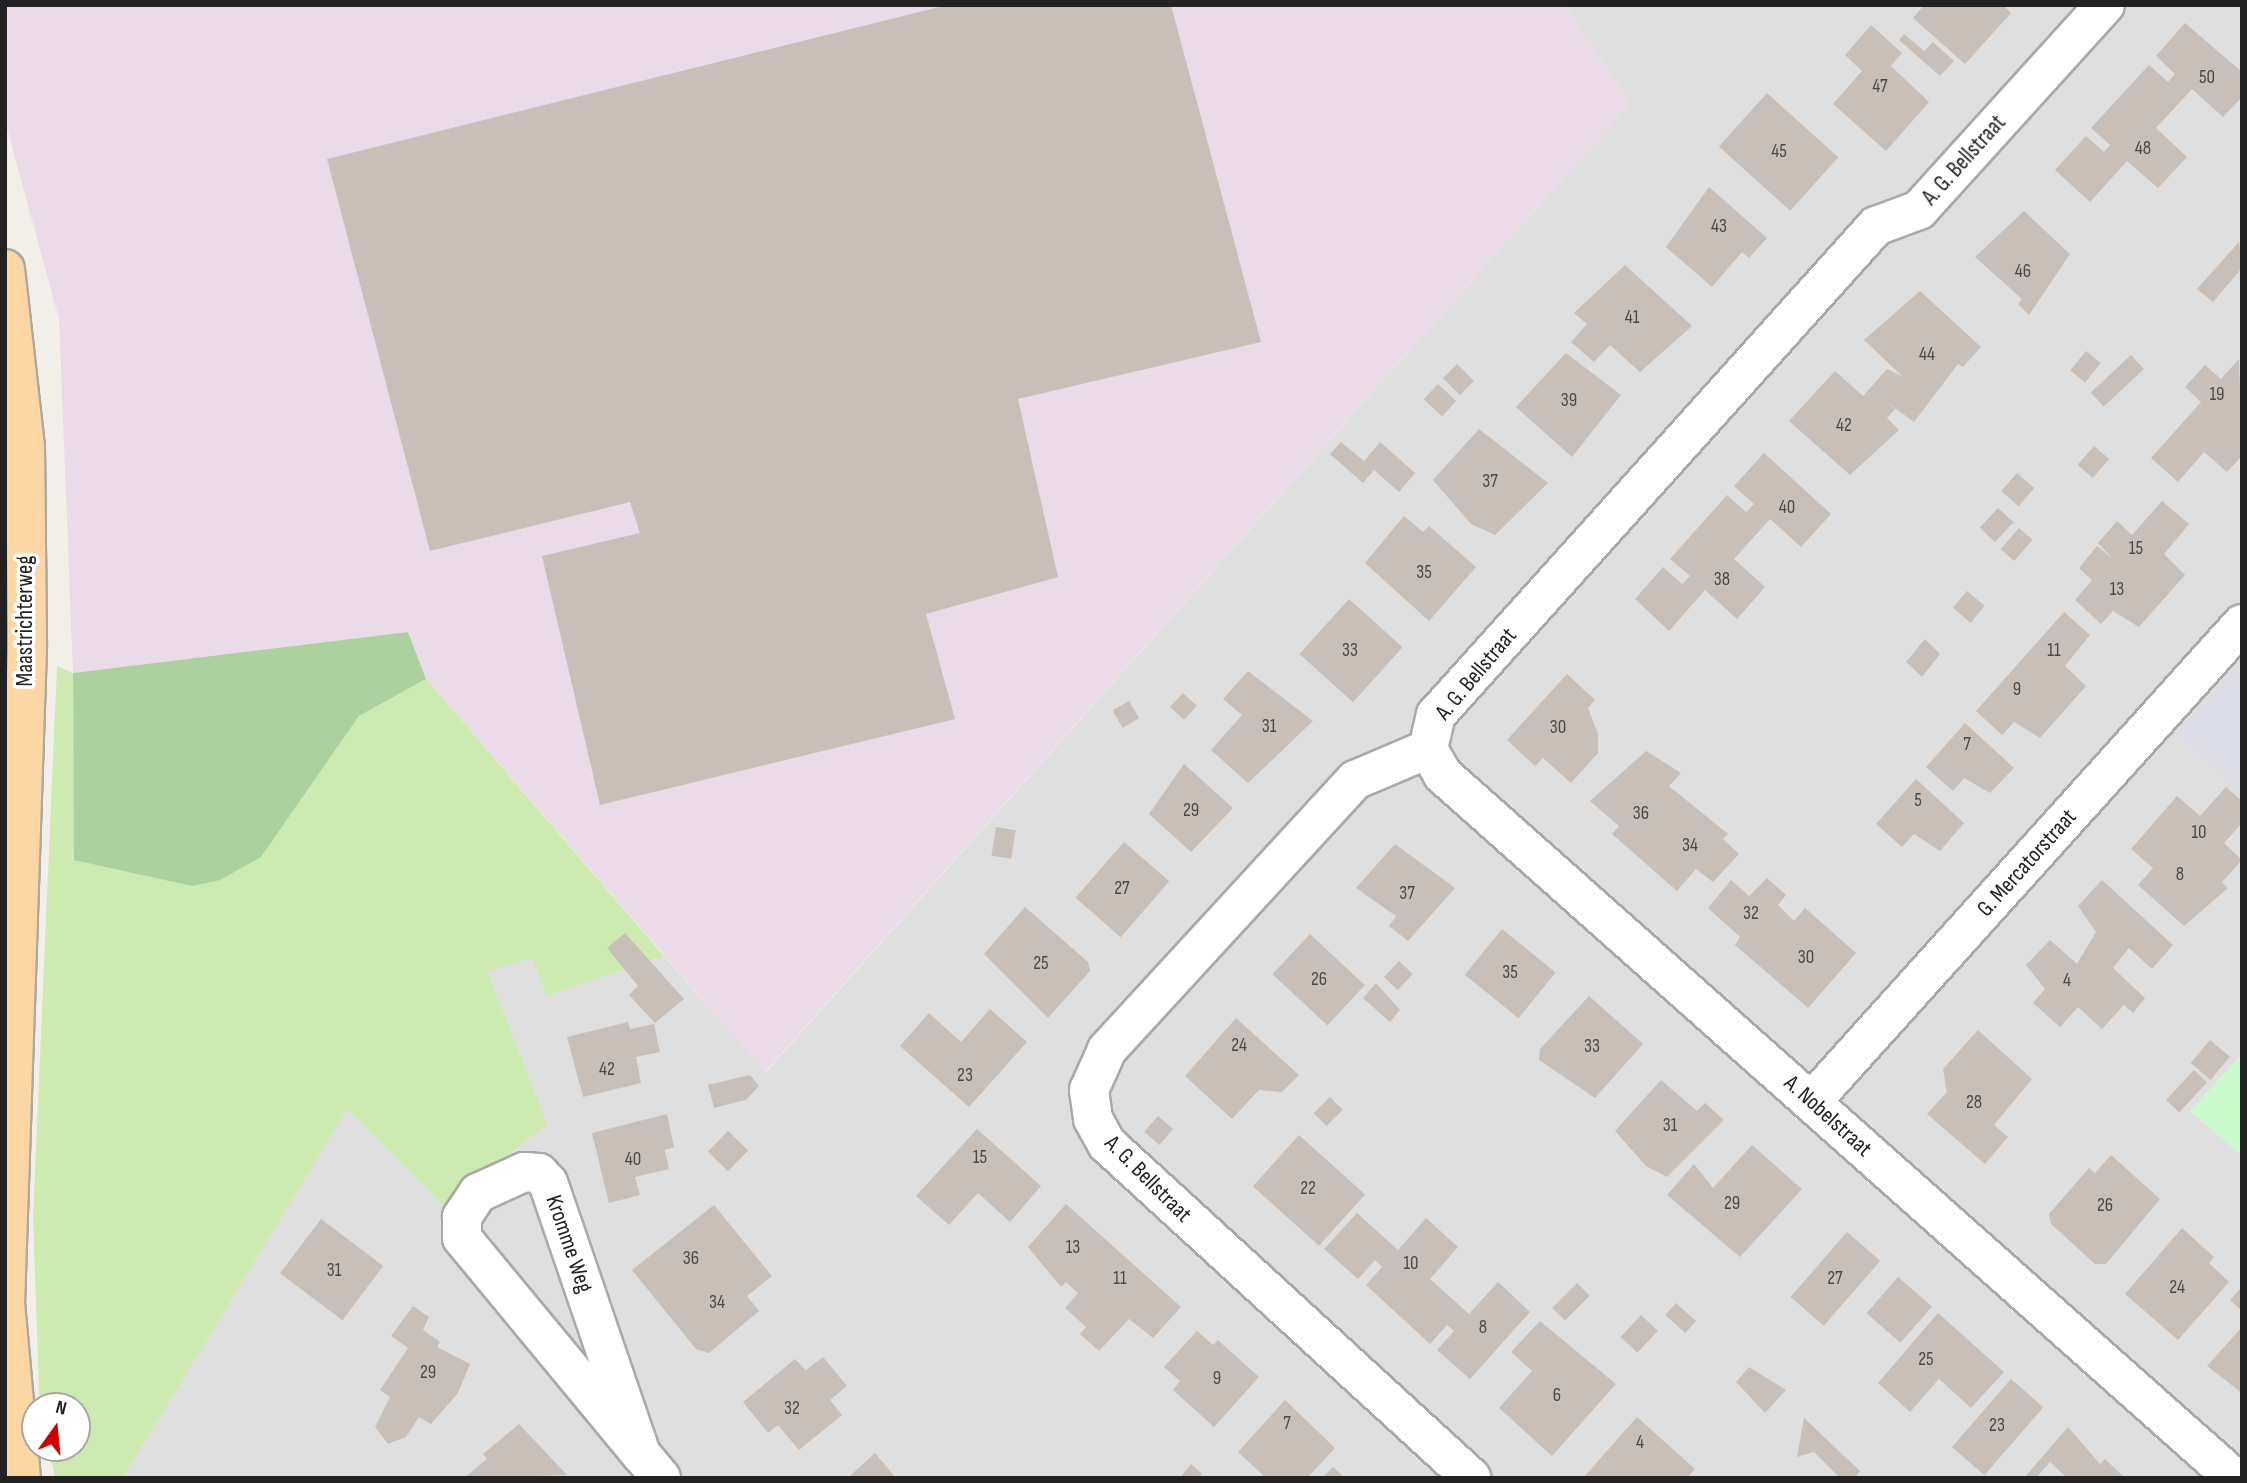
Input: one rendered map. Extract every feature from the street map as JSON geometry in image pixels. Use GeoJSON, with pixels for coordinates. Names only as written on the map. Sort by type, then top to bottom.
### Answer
{"type":"FeatureCollection","features":[{"type":"Feature","properties":{"kind":"main road","name":"Maastrichterweg"},"geometry":{"type":"LineString","coordinates":[[5,268],[27,648],[5,1303],[21,1478]]}},
{"type":"Feature","properties":{"kind":"street","name":"A. G. Bellstraat"},"geometry":{"type":"LineString","coordinates":[[1471,1478],[1107,1144],[1093,1119],[1089,1090],[1107,1050],[1355,780],[1428,749],[1436,715],[1866,237],[1919,210],[2105,5]]}},
{"type":"Feature","properties":{"kind":"street","name":"G. Mercatorstraat"},"geometry":{"type":"LineString","coordinates":[[1812,1101],[2242,624]]}},
{"type":"Feature","properties":{"kind":"street","name":"A. Nobelstraat"},"geometry":{"type":"LineString","coordinates":[[1428,749],[1443,775],[2234,1478]]}},
{"type":"Feature","properties":{"kind":"street","name":"Kromme Weg"},"geometry":{"type":"LineString","coordinates":[[524,1172],[540,1173],[548,1183],[651,1466],[462,1238],[462,1217],[478,1193],[524,1172]]}},
{"type":"Feature","properties":{"kind":"shaded area"},"geometry":{"type":"Polygon","coordinates":[[[5,5],[1564,5],[1630,103],[765,1072],[426,679],[408,632],[73,673],[59,319],[5,121],[5,5]]]}},
{"type":"Feature","properties":{"kind":"shaded area"},"geometry":{"type":"Polygon","coordinates":[[[1564,5],[2242,5],[2242,1478],[123,1478],[347,1108],[443,1205],[486,971],[532,957],[547,996],[664,956],[766,1072],[1630,103],[1564,5]]]}},
{"type":"Feature","properties":{"kind":"shaded area"},"geometry":{"type":"Polygon","coordinates":[[[2242,661],[2242,792],[2176,733],[2242,661]]]}},
{"type":"Feature","properties":{"kind":"green space"},"geometry":{"type":"Polygon","coordinates":[[[408,632],[426,679],[359,716],[261,857],[220,880],[192,886],[74,860],[73,673],[408,632]]]}},
{"type":"Feature","properties":{"kind":"green space"},"geometry":{"type":"Polygon","coordinates":[[[57,666],[73,673],[74,860],[261,857],[359,716],[426,679],[664,956],[547,996],[532,958],[487,971],[547,1124],[443,1205],[347,1109],[123,1478],[55,1478],[52,1462],[91,1462],[91,1392],[39,1392],[33,1217],[57,666]]]}},
{"type":"Feature","properties":{"kind":"green space"},"geometry":{"type":"Polygon","coordinates":[[[2242,1054],[2242,1156],[2190,1111],[2242,1054]]]}},
{"type":"Feature","properties":{"kind":"building"},"geometry":{"type":"Polygon","coordinates":[[[947,5],[1171,5],[1261,342],[1018,399],[1058,577],[926,614],[955,719],[600,805],[542,556],[640,533],[630,502],[430,551],[327,159],[947,5]]]}},
{"type":"Feature","properties":{"kind":"building"},"geometry":{"type":"Polygon","coordinates":[[[1924,5],[2003,5],[2011,13],[1965,64],[1913,18],[1924,5]]]}},
{"type":"Feature","properties":{"kind":"building"},"geometry":{"type":"Polygon","coordinates":[[[2185,23],[2242,72],[2242,97],[2223,117],[2192,89],[2156,128],[2187,157],[2158,188],[2127,161],[2090,202],[2055,170],[2086,136],[2104,152],[2110,145],[2091,128],[2149,65],[2168,82],[2175,74],[2156,56],[2185,23]]]}},
{"type":"Feature","properties":{"kind":"building"},"geometry":{"type":"Polygon","coordinates":[[[1871,25],[1902,53],[1891,66],[1929,102],[1886,151],[1833,104],[1862,71],[1845,55],[1871,25]]]}},
{"type":"Feature","properties":{"kind":"building"},"geometry":{"type":"Polygon","coordinates":[[[1904,34],[1924,51],[1933,42],[1954,61],[1940,76],[1899,40],[1904,34]]]}},
{"type":"Feature","properties":{"kind":"building"},"geometry":{"type":"Polygon","coordinates":[[[1767,93],[1838,157],[1790,211],[1719,147],[1767,93]]]}},
{"type":"Feature","properties":{"kind":"building"},"geometry":{"type":"Polygon","coordinates":[[[1709,187],[1767,238],[1749,258],[1742,252],[1712,287],[1666,247],[1709,187]]]}},
{"type":"Feature","properties":{"kind":"building"},"geometry":{"type":"Polygon","coordinates":[[[2024,211],[2070,254],[2029,315],[2018,304],[2022,299],[1975,257],[2024,211]]]}},
{"type":"Feature","properties":{"kind":"building"},"geometry":{"type":"Polygon","coordinates":[[[2239,242],[2242,268],[2213,302],[2197,289],[2239,242]]]}},
{"type":"Feature","properties":{"kind":"building"},"geometry":{"type":"Polygon","coordinates":[[[1625,265],[1692,326],[1640,372],[1610,345],[1594,362],[1571,342],[1587,324],[1574,313],[1625,265]]]}},
{"type":"Feature","properties":{"kind":"building"},"geometry":{"type":"Polygon","coordinates":[[[1920,291],[1981,347],[1963,367],[1958,364],[1914,422],[1888,403],[1895,409],[1887,418],[1899,430],[1850,475],[1789,421],[1835,371],[1863,396],[1887,369],[1902,376],[1864,340],[1920,291]]]}},
{"type":"Feature","properties":{"kind":"building"},"geometry":{"type":"Polygon","coordinates":[[[2086,351],[2101,363],[2085,382],[2070,370],[2086,351]]]}},
{"type":"Feature","properties":{"kind":"building"},"geometry":{"type":"Polygon","coordinates":[[[1566,353],[1621,395],[1572,457],[1516,407],[1566,353]]]}},
{"type":"Feature","properties":{"kind":"building"},"geometry":{"type":"Polygon","coordinates":[[[2131,355],[2144,369],[2104,406],[2091,393],[2131,355]]]}},
{"type":"Feature","properties":{"kind":"building"},"geometry":{"type":"Polygon","coordinates":[[[2239,359],[2242,456],[2227,472],[2204,452],[2178,482],[2151,458],[2201,402],[2185,387],[2205,365],[2221,379],[2239,359]]]}},
{"type":"Feature","properties":{"kind":"building"},"geometry":{"type":"Polygon","coordinates":[[[1457,364],[1474,381],[1460,395],[1443,378],[1457,364]]]}},
{"type":"Feature","properties":{"kind":"building"},"geometry":{"type":"Polygon","coordinates":[[[1438,384],[1456,401],[1442,416],[1424,399],[1438,384]]]}},
{"type":"Feature","properties":{"kind":"building"},"geometry":{"type":"Polygon","coordinates":[[[1479,429],[1548,483],[1495,535],[1471,524],[1433,480],[1479,429]]]}},
{"type":"Feature","properties":{"kind":"building"},"geometry":{"type":"Polygon","coordinates":[[[1341,442],[1364,461],[1380,442],[1415,473],[1399,492],[1374,470],[1363,483],[1330,454],[1341,442]]]}},
{"type":"Feature","properties":{"kind":"building"},"geometry":{"type":"Polygon","coordinates":[[[2094,446],[2109,459],[2093,478],[2078,465],[2094,446]]]}},
{"type":"Feature","properties":{"kind":"building"},"geometry":{"type":"Polygon","coordinates":[[[1764,453],[1831,514],[1801,547],[1770,519],[1734,559],[1765,587],[1737,619],[1705,590],[1669,631],[1635,599],[1663,567],[1682,584],[1690,576],[1670,559],[1727,495],[1746,512],[1754,504],[1734,486],[1764,453]]]}},
{"type":"Feature","properties":{"kind":"building"},"geometry":{"type":"Polygon","coordinates":[[[2017,473],[2034,488],[2019,506],[2001,491],[2017,473]]]}},
{"type":"Feature","properties":{"kind":"building"},"geometry":{"type":"Polygon","coordinates":[[[2162,501],[2189,524],[2164,554],[2185,575],[2139,627],[2113,611],[2101,624],[2075,600],[2092,580],[2079,568],[2097,546],[2112,558],[2098,543],[2117,521],[2132,535],[2162,501]]]}},
{"type":"Feature","properties":{"kind":"building"},"geometry":{"type":"Polygon","coordinates":[[[1998,508],[2013,522],[1995,542],[1980,528],[1998,508]]]}},
{"type":"Feature","properties":{"kind":"building"},"geometry":{"type":"Polygon","coordinates":[[[1404,516],[1423,532],[1429,526],[1476,567],[1429,621],[1365,563],[1404,516]]]}},
{"type":"Feature","properties":{"kind":"building"},"geometry":{"type":"Polygon","coordinates":[[[2019,528],[2033,540],[2014,561],[2001,549],[2019,528]]]}},
{"type":"Feature","properties":{"kind":"building"},"geometry":{"type":"Polygon","coordinates":[[[1967,591],[1985,606],[1970,623],[1953,608],[1967,591]]]}},
{"type":"Feature","properties":{"kind":"building"},"geometry":{"type":"Polygon","coordinates":[[[1349,599],[1403,647],[1353,702],[1299,654],[1349,599]]]}},
{"type":"Feature","properties":{"kind":"building"},"geometry":{"type":"Polygon","coordinates":[[[2064,612],[2090,635],[2065,666],[2086,686],[2040,738],[2014,722],[2002,735],[1976,711],[2064,612]]]}},
{"type":"Feature","properties":{"kind":"building"},"geometry":{"type":"Polygon","coordinates":[[[1925,639],[1940,654],[1922,677],[1906,662],[1925,639]]]}},
{"type":"Feature","properties":{"kind":"building"},"geometry":{"type":"Polygon","coordinates":[[[1248,671],[1313,721],[1248,783],[1211,750],[1242,715],[1223,699],[1248,671]]]}},
{"type":"Feature","properties":{"kind":"building"},"geometry":{"type":"Polygon","coordinates":[[[1567,674],[1595,700],[1588,708],[1598,734],[1598,753],[1571,783],[1543,758],[1535,766],[1507,740],[1567,674]]]}},
{"type":"Feature","properties":{"kind":"building"},"geometry":{"type":"Polygon","coordinates":[[[1183,693],[1197,706],[1184,720],[1170,707],[1183,693]]]}},
{"type":"Feature","properties":{"kind":"building"},"geometry":{"type":"Polygon","coordinates":[[[1129,701],[1139,718],[1123,728],[1113,710],[1129,701]]]}},
{"type":"Feature","properties":{"kind":"building"},"geometry":{"type":"Polygon","coordinates":[[[1965,723],[2014,768],[1990,793],[1964,778],[1953,791],[1926,767],[1965,723]]]}},
{"type":"Feature","properties":{"kind":"building"},"geometry":{"type":"Polygon","coordinates":[[[1646,751],[1681,773],[1669,786],[1728,834],[1723,839],[1739,854],[1713,882],[1696,869],[1677,891],[1612,834],[1619,826],[1590,801],[1646,751]]]}},
{"type":"Feature","properties":{"kind":"building"},"geometry":{"type":"Polygon","coordinates":[[[1184,764],[1233,808],[1191,852],[1149,814],[1184,764]]]}},
{"type":"Feature","properties":{"kind":"building"},"geometry":{"type":"Polygon","coordinates":[[[1916,779],[1964,823],[1940,851],[1914,834],[1902,847],[1876,824],[1916,779]]]}},
{"type":"Feature","properties":{"kind":"building"},"geometry":{"type":"Polygon","coordinates":[[[2226,787],[2242,801],[2242,823],[2224,843],[2242,860],[2222,882],[2228,888],[2184,926],[2138,885],[2153,868],[2131,849],[2177,796],[2200,816],[2226,787]]]}},
{"type":"Feature","properties":{"kind":"building"},"geometry":{"type":"Polygon","coordinates":[[[996,827],[1016,830],[1011,859],[991,856],[996,827]]]}},
{"type":"Feature","properties":{"kind":"building"},"geometry":{"type":"Polygon","coordinates":[[[1124,842],[1169,881],[1121,937],[1075,898],[1124,842]]]}},
{"type":"Feature","properties":{"kind":"building"},"geometry":{"type":"Polygon","coordinates":[[[1395,844],[1455,888],[1408,941],[1389,926],[1396,916],[1356,888],[1395,844]]]}},
{"type":"Feature","properties":{"kind":"building"},"geometry":{"type":"Polygon","coordinates":[[[1767,878],[1786,895],[1778,905],[1794,921],[1805,908],[1856,953],[1808,1008],[1735,945],[1740,937],[1708,908],[1731,880],[1749,896],[1767,878]]]}},
{"type":"Feature","properties":{"kind":"building"},"geometry":{"type":"Polygon","coordinates":[[[2102,880],[2173,945],[2152,969],[2129,948],[2113,968],[2145,998],[2133,1013],[2124,1005],[2102,1029],[2078,1007],[2060,1027],[2033,1003],[2045,989],[2026,965],[2050,940],[2077,964],[2096,932],[2078,906],[2102,880]]]}},
{"type":"Feature","properties":{"kind":"building"},"geometry":{"type":"Polygon","coordinates":[[[1025,907],[1088,962],[1090,971],[1048,1018],[984,954],[1025,907]]]}},
{"type":"Feature","properties":{"kind":"building"},"geometry":{"type":"Polygon","coordinates":[[[1502,929],[1556,972],[1518,1018],[1465,975],[1502,929]]]}},
{"type":"Feature","properties":{"kind":"building"},"geometry":{"type":"Polygon","coordinates":[[[625,933],[684,999],[655,1023],[629,995],[638,986],[607,948],[625,933]]]}},
{"type":"Feature","properties":{"kind":"building"},"geometry":{"type":"Polygon","coordinates":[[[1310,934],[1365,985],[1327,1025],[1272,974],[1310,934]]]}},
{"type":"Feature","properties":{"kind":"building"},"geometry":{"type":"Polygon","coordinates":[[[1399,961],[1413,974],[1398,990],[1384,977],[1399,961]]]}},
{"type":"Feature","properties":{"kind":"building"},"geometry":{"type":"Polygon","coordinates":[[[1376,983],[1400,1010],[1390,1022],[1363,998],[1376,983]]]}},
{"type":"Feature","properties":{"kind":"building"},"geometry":{"type":"Polygon","coordinates":[[[1589,996],[1643,1044],[1595,1098],[1539,1060],[1540,1049],[1589,996]]]}},
{"type":"Feature","properties":{"kind":"building"},"geometry":{"type":"Polygon","coordinates":[[[990,1009],[1027,1042],[969,1107],[900,1046],[929,1013],[961,1042],[990,1009]]]}},
{"type":"Feature","properties":{"kind":"building"},"geometry":{"type":"Polygon","coordinates":[[[1236,1018],[1299,1075],[1282,1092],[1259,1090],[1232,1119],[1185,1076],[1236,1018]]]}},
{"type":"Feature","properties":{"kind":"building"},"geometry":{"type":"Polygon","coordinates":[[[628,1022],[630,1029],[654,1024],[660,1052],[636,1057],[641,1083],[583,1097],[567,1037],[628,1022]]]}},
{"type":"Feature","properties":{"kind":"building"},"geometry":{"type":"Polygon","coordinates":[[[1978,1030],[2032,1079],[1994,1125],[2008,1137],[1985,1164],[1927,1114],[1947,1092],[1943,1069],[1978,1030]]]}},
{"type":"Feature","properties":{"kind":"building"},"geometry":{"type":"Polygon","coordinates":[[[2210,1040],[2230,1057],[2211,1080],[2191,1063],[2210,1040]]]}},
{"type":"Feature","properties":{"kind":"building"},"geometry":{"type":"Polygon","coordinates":[[[2194,1070],[2207,1082],[2179,1112],[2166,1100],[2194,1070]]]}},
{"type":"Feature","properties":{"kind":"building"},"geometry":{"type":"Polygon","coordinates":[[[750,1075],[759,1086],[746,1100],[714,1108],[708,1085],[750,1075]]]}},
{"type":"Feature","properties":{"kind":"building"},"geometry":{"type":"Polygon","coordinates":[[[1661,1080],[1697,1111],[1705,1103],[1724,1120],[1667,1177],[1646,1166],[1615,1131],[1661,1080]]]}},
{"type":"Feature","properties":{"kind":"building"},"geometry":{"type":"Polygon","coordinates":[[[1330,1097],[1343,1110],[1326,1126],[1314,1113],[1330,1097]]]}},
{"type":"Feature","properties":{"kind":"building"},"geometry":{"type":"Polygon","coordinates":[[[667,1114],[674,1147],[665,1150],[669,1169],[635,1177],[640,1195],[609,1203],[592,1133],[667,1114]]]}},
{"type":"Feature","properties":{"kind":"building"},"geometry":{"type":"Polygon","coordinates":[[[1158,1116],[1173,1129],[1159,1145],[1144,1132],[1158,1116]]]}},
{"type":"Feature","properties":{"kind":"building"},"geometry":{"type":"Polygon","coordinates":[[[977,1129],[1041,1186],[1010,1222],[978,1193],[949,1225],[916,1196],[977,1129]]]}},
{"type":"Feature","properties":{"kind":"building"},"geometry":{"type":"Polygon","coordinates":[[[728,1131],[748,1150],[728,1171],[708,1152],[728,1131]]]}},
{"type":"Feature","properties":{"kind":"building"},"geometry":{"type":"Polygon","coordinates":[[[1299,1135],[1365,1195],[1319,1246],[1253,1186],[1299,1135]]]}},
{"type":"Feature","properties":{"kind":"building"},"geometry":{"type":"Polygon","coordinates":[[[1752,1145],[1802,1189],[1740,1257],[1667,1195],[1694,1164],[1713,1188],[1752,1145]]]}},
{"type":"Feature","properties":{"kind":"building"},"geometry":{"type":"Polygon","coordinates":[[[2111,1155],[2160,1199],[2106,1264],[2095,1264],[2051,1224],[2049,1214],[2089,1168],[2095,1173],[2111,1155]]]}},
{"type":"Feature","properties":{"kind":"building"},"geometry":{"type":"Polygon","coordinates":[[[1066,1204],[1181,1307],[1153,1338],[1129,1319],[1099,1351],[1080,1334],[1086,1327],[1065,1308],[1078,1293],[1066,1282],[1061,1287],[1028,1247],[1066,1204]]]}},
{"type":"Feature","properties":{"kind":"building"},"geometry":{"type":"Polygon","coordinates":[[[714,1205],[772,1276],[747,1296],[759,1311],[709,1353],[696,1349],[632,1270],[714,1205]]]}},
{"type":"Feature","properties":{"kind":"building"},"geometry":{"type":"Polygon","coordinates":[[[1357,1213],[1398,1250],[1426,1218],[1458,1247],[1430,1279],[1469,1314],[1498,1282],[1530,1312],[1470,1379],[1437,1350],[1454,1331],[1447,1325],[1430,1344],[1366,1285],[1382,1267],[1375,1260],[1358,1279],[1324,1249],[1357,1213]]]}},
{"type":"Feature","properties":{"kind":"building"},"geometry":{"type":"Polygon","coordinates":[[[321,1219],[383,1266],[342,1320],[280,1273],[321,1219]]]}},
{"type":"Feature","properties":{"kind":"building"},"geometry":{"type":"Polygon","coordinates":[[[2182,1228],[2214,1257],[2209,1263],[2229,1282],[2178,1340],[2125,1294],[2182,1228]]]}},
{"type":"Feature","properties":{"kind":"building"},"geometry":{"type":"Polygon","coordinates":[[[1847,1232],[1880,1261],[1824,1326],[1791,1297],[1847,1232]]]}},
{"type":"Feature","properties":{"kind":"building"},"geometry":{"type":"Polygon","coordinates":[[[1898,1277],[1932,1307],[1900,1343],[1867,1313],[1898,1277]]]}},
{"type":"Feature","properties":{"kind":"building"},"geometry":{"type":"Polygon","coordinates":[[[1577,1283],[1590,1296],[1565,1320],[1552,1308],[1577,1283]]]}},
{"type":"Feature","properties":{"kind":"building"},"geometry":{"type":"Polygon","coordinates":[[[2242,1287],[2242,1311],[2230,1300],[2242,1287]]]}},
{"type":"Feature","properties":{"kind":"building"},"geometry":{"type":"Polygon","coordinates":[[[1676,1303],[1696,1321],[1685,1333],[1665,1315],[1676,1303]]]}},
{"type":"Feature","properties":{"kind":"building"},"geometry":{"type":"Polygon","coordinates":[[[413,1306],[429,1317],[423,1330],[440,1342],[437,1347],[470,1364],[458,1393],[431,1424],[419,1417],[406,1437],[388,1444],[375,1427],[390,1397],[380,1390],[408,1348],[391,1336],[413,1306]]]}},
{"type":"Feature","properties":{"kind":"building"},"geometry":{"type":"Polygon","coordinates":[[[1938,1313],[2004,1372],[1971,1408],[1939,1379],[1910,1412],[1878,1383],[1938,1313]]]}},
{"type":"Feature","properties":{"kind":"building"},"geometry":{"type":"Polygon","coordinates":[[[1641,1315],[1658,1331],[1637,1353],[1621,1337],[1641,1315]]]}},
{"type":"Feature","properties":{"kind":"building"},"geometry":{"type":"Polygon","coordinates":[[[1540,1321],[1616,1384],[1552,1456],[1499,1408],[1532,1371],[1511,1352],[1540,1321]]]}},
{"type":"Feature","properties":{"kind":"building"},"geometry":{"type":"Polygon","coordinates":[[[2242,1327],[2242,1393],[2207,1366],[2242,1327]]]}},
{"type":"Feature","properties":{"kind":"building"},"geometry":{"type":"Polygon","coordinates":[[[1197,1331],[1213,1345],[1218,1340],[1259,1377],[1214,1427],[1173,1390],[1180,1381],[1164,1367],[1197,1331]]]}},
{"type":"Feature","properties":{"kind":"building"},"geometry":{"type":"Polygon","coordinates":[[[823,1357],[847,1386],[830,1400],[842,1415],[799,1450],[778,1425],[768,1433],[743,1402],[795,1359],[806,1370],[823,1357]]]}},
{"type":"Feature","properties":{"kind":"building"},"geometry":{"type":"Polygon","coordinates":[[[1749,1367],[1786,1390],[1765,1413],[1736,1382],[1749,1367]]]}},
{"type":"Feature","properties":{"kind":"building"},"geometry":{"type":"Polygon","coordinates":[[[2011,1379],[2043,1407],[1984,1475],[1952,1447],[2011,1379]]]}},
{"type":"Feature","properties":{"kind":"building"},"geometry":{"type":"Polygon","coordinates":[[[1285,1400],[1335,1448],[1307,1478],[1266,1478],[1238,1452],[1285,1400]]]}},
{"type":"Feature","properties":{"kind":"building"},"geometry":{"type":"Polygon","coordinates":[[[1637,1417],[1695,1469],[1687,1478],[1583,1478],[1637,1417]]]}},
{"type":"Feature","properties":{"kind":"building"},"geometry":{"type":"Polygon","coordinates":[[[1804,1418],[1860,1471],[1855,1478],[1840,1478],[1814,1452],[1797,1457],[1804,1418]]]}},
{"type":"Feature","properties":{"kind":"building"},"geometry":{"type":"Polygon","coordinates":[[[519,1424],[567,1475],[464,1478],[487,1459],[483,1454],[519,1424]]]}},
{"type":"Feature","properties":{"kind":"building"},"geometry":{"type":"Polygon","coordinates":[[[2068,1427],[2100,1464],[2105,1459],[2125,1478],[2067,1478],[2050,1462],[2036,1478],[2024,1478],[2068,1427]]]}},
{"type":"Feature","properties":{"kind":"building"},"geometry":{"type":"Polygon","coordinates":[[[875,1453],[896,1478],[852,1478],[851,1475],[875,1453]]]}},
{"type":"Feature","properties":{"kind":"building"},"geometry":{"type":"Polygon","coordinates":[[[1191,1464],[1202,1474],[1198,1478],[1180,1478],[1191,1464]]]}},
{"type":"Feature","properties":{"kind":"building"},"geometry":{"type":"Polygon","coordinates":[[[1333,1467],[1345,1478],[1322,1478],[1333,1467]]]}}]}
